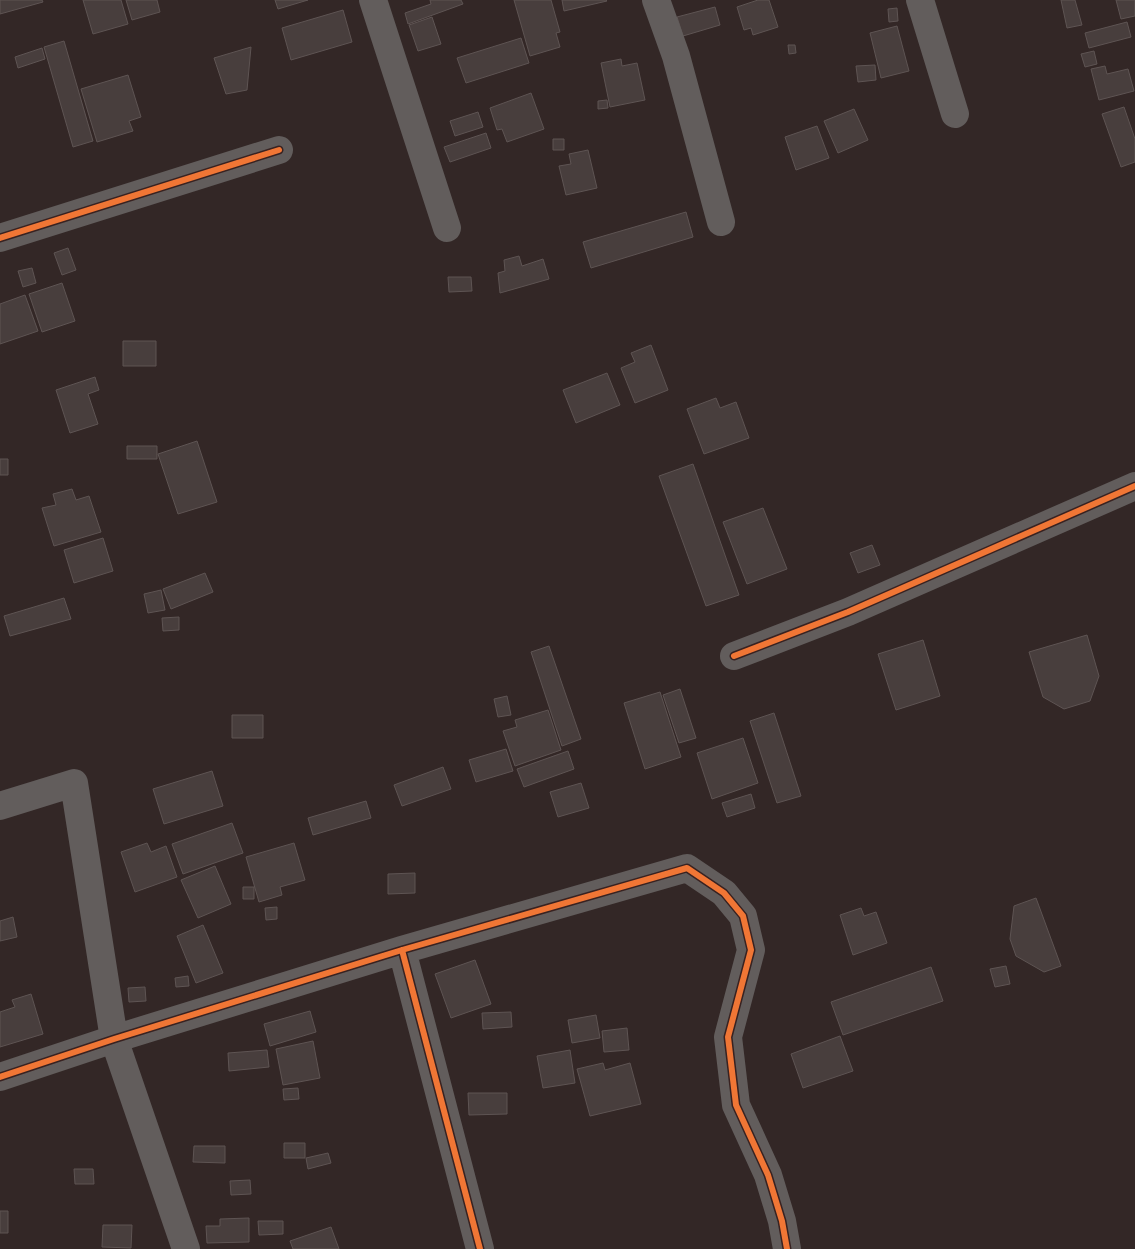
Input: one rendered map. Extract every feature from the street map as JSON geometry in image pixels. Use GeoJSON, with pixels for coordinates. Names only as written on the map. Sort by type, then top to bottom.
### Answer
{"type":"FeatureCollection","features":[{"type":"Feature","properties":{"kind":"street"},"geometry":{"type":"LineString","coordinates":[[373,0],[448,228]]}},
{"type":"Feature","properties":{"kind":"street"},"geometry":{"type":"LineString","coordinates":[[656,0],[676,56],[721,222]]}},
{"type":"Feature","properties":{"kind":"street"},"geometry":{"type":"LineString","coordinates":[[920,0],[955,114]]}},
{"type":"Feature","properties":{"kind":"street"},"geometry":{"type":"LineString","coordinates":[[0,238],[280,150]]}},
{"type":"Feature","properties":{"kind":"street"},"geometry":{"type":"LineString","coordinates":[[734,656],[848,612],[1135,486]]}},
{"type":"Feature","properties":{"kind":"street"},"geometry":{"type":"LineString","coordinates":[[0,806],[74,783],[114,1039],[186,1249]]}},
{"type":"Feature","properties":{"kind":"street"},"geometry":{"type":"LineString","coordinates":[[0,1077],[114,1039],[402,950],[686,868],[724,893],[743,916],[751,950],[728,1037],[736,1105],[768,1175],[782,1221],[787,1249]]}},
{"type":"Feature","properties":{"kind":"street"},"geometry":{"type":"LineString","coordinates":[[402,950],[480,1249]]}},
{"type":"Feature","properties":{"kind":"building"},"geometry":{"type":"Polygon","coordinates":[[[0,0],[42,0],[43,2],[0,14],[0,0]]]}},
{"type":"Feature","properties":{"kind":"building"},"geometry":{"type":"Polygon","coordinates":[[[83,0],[121,0],[128,24],[93,34],[83,0]]]}},
{"type":"Feature","properties":{"kind":"building"},"geometry":{"type":"Polygon","coordinates":[[[126,0],[157,0],[160,12],[132,20],[126,0]]]}},
{"type":"Feature","properties":{"kind":"building"},"geometry":{"type":"Polygon","coordinates":[[[275,0],[308,0],[278,9],[275,0]]]}},
{"type":"Feature","properties":{"kind":"building"},"geometry":{"type":"Polygon","coordinates":[[[430,0],[461,0],[463,4],[408,24],[405,13],[431,4],[430,0]]]}},
{"type":"Feature","properties":{"kind":"building"},"geometry":{"type":"Polygon","coordinates":[[[514,0],[551,0],[560,32],[556,33],[560,47],[530,56],[514,0]]]}},
{"type":"Feature","properties":{"kind":"building"},"geometry":{"type":"Polygon","coordinates":[[[562,0],[606,0],[607,1],[564,11],[562,0]]]}},
{"type":"Feature","properties":{"kind":"building"},"geometry":{"type":"Polygon","coordinates":[[[758,0],[769,0],[778,27],[753,35],[751,28],[744,30],[737,7],[758,0]]]}},
{"type":"Feature","properties":{"kind":"building"},"geometry":{"type":"Polygon","coordinates":[[[1061,0],[1075,0],[1082,25],[1067,28],[1061,0]]]}},
{"type":"Feature","properties":{"kind":"building"},"geometry":{"type":"Polygon","coordinates":[[[1116,0],[1135,0],[1135,16],[1121,19],[1116,0]]]}},
{"type":"Feature","properties":{"kind":"building"},"geometry":{"type":"Polygon","coordinates":[[[715,7],[720,25],[683,36],[677,17],[715,7]]]}},
{"type":"Feature","properties":{"kind":"building"},"geometry":{"type":"Polygon","coordinates":[[[897,8],[898,21],[889,22],[888,9],[897,8]]]}},
{"type":"Feature","properties":{"kind":"building"},"geometry":{"type":"Polygon","coordinates":[[[343,10],[352,42],[291,60],[282,28],[343,10]]]}},
{"type":"Feature","properties":{"kind":"building"},"geometry":{"type":"Polygon","coordinates":[[[432,17],[441,44],[418,51],[409,25],[432,17]]]}},
{"type":"Feature","properties":{"kind":"building"},"geometry":{"type":"Polygon","coordinates":[[[1127,22],[1131,37],[1089,48],[1085,33],[1127,22]]]}},
{"type":"Feature","properties":{"kind":"building"},"geometry":{"type":"Polygon","coordinates":[[[897,26],[909,71],[881,78],[870,33],[897,26]]]}},
{"type":"Feature","properties":{"kind":"building"},"geometry":{"type":"Polygon","coordinates":[[[521,38],[529,63],[466,83],[457,58],[521,38]]]}},
{"type":"Feature","properties":{"kind":"building"},"geometry":{"type":"Polygon","coordinates":[[[64,41],[93,141],[73,147],[44,47],[64,41]]]}},
{"type":"Feature","properties":{"kind":"building"},"geometry":{"type":"Polygon","coordinates":[[[788,45],[795,45],[796,53],[789,54],[788,45]]]}},
{"type":"Feature","properties":{"kind":"building"},"geometry":{"type":"Polygon","coordinates":[[[251,47],[247,90],[226,94],[214,58],[251,47]]]}},
{"type":"Feature","properties":{"kind":"building"},"geometry":{"type":"Polygon","coordinates":[[[42,48],[45,59],[18,68],[15,57],[42,48]]]}},
{"type":"Feature","properties":{"kind":"building"},"geometry":{"type":"Polygon","coordinates":[[[1094,51],[1097,64],[1085,67],[1081,54],[1094,51]]]}},
{"type":"Feature","properties":{"kind":"building"},"geometry":{"type":"Polygon","coordinates":[[[621,59],[622,66],[637,63],[645,100],[610,107],[601,63],[621,59]]]}},
{"type":"Feature","properties":{"kind":"building"},"geometry":{"type":"Polygon","coordinates":[[[875,65],[876,80],[858,82],[856,66],[875,65]]]}},
{"type":"Feature","properties":{"kind":"building"},"geometry":{"type":"Polygon","coordinates":[[[1105,66],[1107,74],[1128,69],[1134,91],[1099,100],[1091,69],[1105,66]]]}},
{"type":"Feature","properties":{"kind":"building"},"geometry":{"type":"Polygon","coordinates":[[[128,75],[141,117],[129,121],[133,131],[97,142],[81,89],[128,75]]]}},
{"type":"Feature","properties":{"kind":"building"},"geometry":{"type":"Polygon","coordinates":[[[531,93],[544,129],[507,142],[502,129],[497,130],[490,108],[531,93]]]}},
{"type":"Feature","properties":{"kind":"building"},"geometry":{"type":"Polygon","coordinates":[[[607,100],[608,108],[598,109],[598,101],[607,100]]]}},
{"type":"Feature","properties":{"kind":"building"},"geometry":{"type":"Polygon","coordinates":[[[1124,107],[1135,139],[1135,162],[1121,167],[1102,114],[1124,107]]]}},
{"type":"Feature","properties":{"kind":"building"},"geometry":{"type":"Polygon","coordinates":[[[854,109],[868,140],[838,153],[824,121],[854,109]]]}},
{"type":"Feature","properties":{"kind":"building"},"geometry":{"type":"Polygon","coordinates":[[[478,112],[483,127],[455,136],[450,121],[478,112]]]}},
{"type":"Feature","properties":{"kind":"building"},"geometry":{"type":"Polygon","coordinates":[[[817,126],[829,158],[796,170],[785,137],[817,126]]]}},
{"type":"Feature","properties":{"kind":"building"},"geometry":{"type":"Polygon","coordinates":[[[486,133],[491,148],[450,162],[444,147],[486,133]]]}},
{"type":"Feature","properties":{"kind":"building"},"geometry":{"type":"Polygon","coordinates":[[[553,139],[564,139],[564,150],[553,150],[553,139]]]}},
{"type":"Feature","properties":{"kind":"building"},"geometry":{"type":"Polygon","coordinates":[[[588,150],[597,188],[566,195],[559,166],[571,164],[569,154],[588,150]]]}},
{"type":"Feature","properties":{"kind":"building"},"geometry":{"type":"Polygon","coordinates":[[[686,212],[693,237],[591,268],[583,242],[686,212]]]}},
{"type":"Feature","properties":{"kind":"building"},"geometry":{"type":"Polygon","coordinates":[[[68,248],[76,270],[62,275],[54,253],[68,248]]]}},
{"type":"Feature","properties":{"kind":"building"},"geometry":{"type":"Polygon","coordinates":[[[519,256],[522,266],[543,259],[549,279],[500,293],[498,273],[505,271],[504,260],[519,256]]]}},
{"type":"Feature","properties":{"kind":"building"},"geometry":{"type":"Polygon","coordinates":[[[32,268],[36,283],[23,287],[18,271],[32,268]]]}},
{"type":"Feature","properties":{"kind":"building"},"geometry":{"type":"Polygon","coordinates":[[[448,277],[471,277],[472,291],[449,292],[448,277]]]}},
{"type":"Feature","properties":{"kind":"building"},"geometry":{"type":"Polygon","coordinates":[[[62,283],[75,321],[42,332],[29,294],[62,283]]]}},
{"type":"Feature","properties":{"kind":"building"},"geometry":{"type":"Polygon","coordinates":[[[25,295],[38,331],[0,344],[0,304],[25,295]]]}},
{"type":"Feature","properties":{"kind":"building"},"geometry":{"type":"Polygon","coordinates":[[[123,341],[156,341],[156,366],[123,366],[123,341]]]}},
{"type":"Feature","properties":{"kind":"building"},"geometry":{"type":"Polygon","coordinates":[[[651,345],[668,390],[635,403],[621,368],[635,362],[631,353],[651,345]]]}},
{"type":"Feature","properties":{"kind":"building"},"geometry":{"type":"Polygon","coordinates":[[[607,373],[620,405],[576,423],[563,390],[607,373]]]}},
{"type":"Feature","properties":{"kind":"building"},"geometry":{"type":"Polygon","coordinates":[[[95,377],[99,390],[88,394],[98,424],[70,433],[56,390],[95,377]]]}},
{"type":"Feature","properties":{"kind":"building"},"geometry":{"type":"Polygon","coordinates":[[[716,398],[720,408],[736,402],[749,438],[704,454],[687,409],[716,398]]]}},
{"type":"Feature","properties":{"kind":"building"},"geometry":{"type":"Polygon","coordinates":[[[197,441],[217,502],[178,514],[158,454],[197,441]]]}},
{"type":"Feature","properties":{"kind":"building"},"geometry":{"type":"Polygon","coordinates":[[[127,446],[157,446],[157,459],[127,459],[127,446]]]}},
{"type":"Feature","properties":{"kind":"building"},"geometry":{"type":"Polygon","coordinates":[[[0,459],[8,459],[8,475],[0,475],[0,459]]]}},
{"type":"Feature","properties":{"kind":"building"},"geometry":{"type":"Polygon","coordinates":[[[693,464],[739,595],[706,606],[659,476],[693,464]]]}},
{"type":"Feature","properties":{"kind":"building"},"geometry":{"type":"Polygon","coordinates":[[[72,489],[76,500],[89,496],[101,532],[54,546],[42,508],[56,505],[53,494],[72,489]]]}},
{"type":"Feature","properties":{"kind":"building"},"geometry":{"type":"Polygon","coordinates":[[[763,508],[787,569],[747,584],[723,522],[763,508]]]}},
{"type":"Feature","properties":{"kind":"building"},"geometry":{"type":"Polygon","coordinates":[[[103,538],[113,571],[74,583],[64,550],[103,538]]]}},
{"type":"Feature","properties":{"kind":"building"},"geometry":{"type":"Polygon","coordinates":[[[872,545],[880,565],[858,573],[850,553],[872,545]]]}},
{"type":"Feature","properties":{"kind":"building"},"geometry":{"type":"Polygon","coordinates":[[[205,573],[213,592],[171,609],[163,589],[205,573]]]}},
{"type":"Feature","properties":{"kind":"building"},"geometry":{"type":"Polygon","coordinates":[[[161,590],[165,610],[148,613],[144,594],[161,590]]]}},
{"type":"Feature","properties":{"kind":"building"},"geometry":{"type":"Polygon","coordinates":[[[64,598],[71,619],[10,636],[4,616],[64,598]]]}},
{"type":"Feature","properties":{"kind":"building"},"geometry":{"type":"Polygon","coordinates":[[[179,617],[179,630],[163,631],[162,618],[179,617]]]}},
{"type":"Feature","properties":{"kind":"building"},"geometry":{"type":"Polygon","coordinates":[[[1087,635],[1099,676],[1090,701],[1064,709],[1043,697],[1029,652],[1087,635]]]}},
{"type":"Feature","properties":{"kind":"building"},"geometry":{"type":"Polygon","coordinates":[[[923,640],[940,696],[896,710],[878,654],[923,640]]]}},
{"type":"Feature","properties":{"kind":"building"},"geometry":{"type":"Polygon","coordinates":[[[549,646],[581,739],[562,746],[531,652],[549,646]]]}},
{"type":"Feature","properties":{"kind":"building"},"geometry":{"type":"Polygon","coordinates":[[[680,689],[696,738],[679,743],[663,695],[680,689]]]}},
{"type":"Feature","properties":{"kind":"building"},"geometry":{"type":"Polygon","coordinates":[[[660,692],[681,757],[645,769],[624,703],[660,692]]]}},
{"type":"Feature","properties":{"kind":"building"},"geometry":{"type":"Polygon","coordinates":[[[507,696],[511,715],[498,717],[494,699],[507,696]]]}},
{"type":"Feature","properties":{"kind":"building"},"geometry":{"type":"Polygon","coordinates":[[[548,710],[561,750],[515,766],[503,731],[517,727],[515,720],[548,710]]]}},
{"type":"Feature","properties":{"kind":"building"},"geometry":{"type":"Polygon","coordinates":[[[774,713],[801,796],[777,803],[750,721],[774,713]]]}},
{"type":"Feature","properties":{"kind":"building"},"geometry":{"type":"Polygon","coordinates":[[[232,715],[263,715],[263,738],[232,738],[232,715]]]}},
{"type":"Feature","properties":{"kind":"building"},"geometry":{"type":"Polygon","coordinates":[[[743,738],[758,783],[712,799],[697,753],[743,738]]]}},
{"type":"Feature","properties":{"kind":"building"},"geometry":{"type":"Polygon","coordinates":[[[506,749],[513,771],[476,782],[469,760],[506,749]]]}},
{"type":"Feature","properties":{"kind":"building"},"geometry":{"type":"Polygon","coordinates":[[[568,751],[574,769],[524,787],[517,769],[568,751]]]}},
{"type":"Feature","properties":{"kind":"building"},"geometry":{"type":"Polygon","coordinates":[[[443,767],[451,789],[402,806],[394,785],[443,767]]]}},
{"type":"Feature","properties":{"kind":"building"},"geometry":{"type":"Polygon","coordinates":[[[212,771],[223,806],[164,824],[153,789],[212,771]]]}},
{"type":"Feature","properties":{"kind":"building"},"geometry":{"type":"Polygon","coordinates":[[[581,783],[589,808],[558,817],[550,792],[581,783]]]}},
{"type":"Feature","properties":{"kind":"building"},"geometry":{"type":"Polygon","coordinates":[[[751,794],[755,808],[727,817],[722,803],[751,794]]]}},
{"type":"Feature","properties":{"kind":"building"},"geometry":{"type":"Polygon","coordinates":[[[366,801],[371,818],[313,835],[308,818],[366,801]]]}},
{"type":"Feature","properties":{"kind":"building"},"geometry":{"type":"Polygon","coordinates":[[[232,823],[243,853],[183,874],[172,844],[232,823]]]}},
{"type":"Feature","properties":{"kind":"building"},"geometry":{"type":"Polygon","coordinates":[[[147,843],[151,852],[166,846],[177,877],[135,892],[121,852],[147,843]]]}},
{"type":"Feature","properties":{"kind":"building"},"geometry":{"type":"Polygon","coordinates":[[[294,843],[305,880],[280,887],[282,895],[259,902],[246,857],[294,843]]]}},
{"type":"Feature","properties":{"kind":"building"},"geometry":{"type":"Polygon","coordinates":[[[215,866],[231,904],[198,918],[181,880],[215,866]]]}},
{"type":"Feature","properties":{"kind":"building"},"geometry":{"type":"Polygon","coordinates":[[[415,873],[415,893],[388,894],[388,874],[415,873]]]}},
{"type":"Feature","properties":{"kind":"building"},"geometry":{"type":"Polygon","coordinates":[[[243,887],[254,887],[254,899],[243,899],[243,887]]]}},
{"type":"Feature","properties":{"kind":"building"},"geometry":{"type":"Polygon","coordinates":[[[1036,898],[1061,966],[1044,972],[1016,956],[1010,939],[1014,906],[1036,898]]]}},
{"type":"Feature","properties":{"kind":"building"},"geometry":{"type":"Polygon","coordinates":[[[277,907],[277,919],[266,920],[265,908],[277,907]]]}},
{"type":"Feature","properties":{"kind":"building"},"geometry":{"type":"Polygon","coordinates":[[[861,908],[864,916],[876,912],[887,943],[853,955],[840,915],[861,908]]]}},
{"type":"Feature","properties":{"kind":"building"},"geometry":{"type":"Polygon","coordinates":[[[13,917],[17,937],[0,941],[0,921],[13,917]]]}},
{"type":"Feature","properties":{"kind":"building"},"geometry":{"type":"Polygon","coordinates":[[[203,925],[223,973],[196,983],[177,936],[203,925]]]}},
{"type":"Feature","properties":{"kind":"building"},"geometry":{"type":"Polygon","coordinates":[[[475,960],[491,1004],[451,1018],[435,974],[475,960]]]}},
{"type":"Feature","properties":{"kind":"building"},"geometry":{"type":"Polygon","coordinates":[[[1006,966],[1010,984],[995,987],[990,969],[1006,966]]]}},
{"type":"Feature","properties":{"kind":"building"},"geometry":{"type":"Polygon","coordinates":[[[931,967],[943,1001],[843,1035],[831,1002],[931,967]]]}},
{"type":"Feature","properties":{"kind":"building"},"geometry":{"type":"Polygon","coordinates":[[[188,976],[189,986],[176,987],[175,978],[188,976]]]}},
{"type":"Feature","properties":{"kind":"building"},"geometry":{"type":"Polygon","coordinates":[[[145,987],[146,1001],[129,1002],[128,988],[145,987]]]}},
{"type":"Feature","properties":{"kind":"building"},"geometry":{"type":"Polygon","coordinates":[[[31,994],[43,1034],[0,1047],[0,1012],[15,1007],[12,1000],[31,994]]]}},
{"type":"Feature","properties":{"kind":"building"},"geometry":{"type":"Polygon","coordinates":[[[310,1011],[316,1032],[270,1046],[264,1024],[310,1011]]]}},
{"type":"Feature","properties":{"kind":"building"},"geometry":{"type":"Polygon","coordinates":[[[511,1012],[512,1027],[483,1029],[482,1013],[511,1012]]]}},
{"type":"Feature","properties":{"kind":"building"},"geometry":{"type":"Polygon","coordinates":[[[596,1015],[600,1038],[572,1043],[568,1020],[596,1015]]]}},
{"type":"Feature","properties":{"kind":"building"},"geometry":{"type":"Polygon","coordinates":[[[627,1028],[629,1050],[604,1052],[602,1031],[627,1028]]]}},
{"type":"Feature","properties":{"kind":"building"},"geometry":{"type":"Polygon","coordinates":[[[840,1036],[853,1071],[803,1088],[791,1054],[840,1036]]]}},
{"type":"Feature","properties":{"kind":"building"},"geometry":{"type":"Polygon","coordinates":[[[313,1041],[320,1078],[283,1085],[276,1049],[313,1041]]]}},
{"type":"Feature","properties":{"kind":"building"},"geometry":{"type":"Polygon","coordinates":[[[267,1050],[269,1067],[229,1071],[228,1053],[267,1050]]]}},
{"type":"Feature","properties":{"kind":"building"},"geometry":{"type":"Polygon","coordinates":[[[570,1050],[575,1083],[543,1088],[537,1056],[570,1050]]]}},
{"type":"Feature","properties":{"kind":"building"},"geometry":{"type":"Polygon","coordinates":[[[603,1063],[605,1070],[630,1063],[641,1104],[590,1116],[577,1069],[603,1063]]]}},
{"type":"Feature","properties":{"kind":"building"},"geometry":{"type":"Polygon","coordinates":[[[298,1088],[299,1099],[284,1100],[283,1089],[298,1088]]]}},
{"type":"Feature","properties":{"kind":"building"},"geometry":{"type":"Polygon","coordinates":[[[468,1093],[507,1093],[507,1114],[469,1115],[468,1093]]]}},
{"type":"Feature","properties":{"kind":"building"},"geometry":{"type":"Polygon","coordinates":[[[284,1143],[305,1143],[305,1158],[284,1158],[284,1143]]]}},
{"type":"Feature","properties":{"kind":"building"},"geometry":{"type":"Polygon","coordinates":[[[194,1146],[225,1146],[225,1163],[193,1162],[194,1146]]]}},
{"type":"Feature","properties":{"kind":"building"},"geometry":{"type":"Polygon","coordinates":[[[328,1153],[331,1163],[308,1169],[306,1158],[328,1153]]]}},
{"type":"Feature","properties":{"kind":"building"},"geometry":{"type":"Polygon","coordinates":[[[74,1169],[93,1169],[94,1184],[75,1184],[74,1169]]]}},
{"type":"Feature","properties":{"kind":"building"},"geometry":{"type":"Polygon","coordinates":[[[250,1180],[251,1194],[231,1195],[230,1181],[250,1180]]]}},
{"type":"Feature","properties":{"kind":"building"},"geometry":{"type":"Polygon","coordinates":[[[0,1211],[8,1211],[8,1233],[0,1233],[0,1211]]]}},
{"type":"Feature","properties":{"kind":"building"},"geometry":{"type":"Polygon","coordinates":[[[249,1218],[249,1242],[207,1243],[206,1226],[220,1226],[220,1219],[249,1218]]]}},
{"type":"Feature","properties":{"kind":"building"},"geometry":{"type":"Polygon","coordinates":[[[258,1221],[283,1221],[283,1234],[259,1235],[258,1221]]]}},
{"type":"Feature","properties":{"kind":"building"},"geometry":{"type":"Polygon","coordinates":[[[103,1225],[132,1225],[131,1248],[102,1247],[103,1225]]]}},
{"type":"Feature","properties":{"kind":"building"},"geometry":{"type":"Polygon","coordinates":[[[331,1227],[339,1249],[293,1249],[290,1241],[331,1227]]]}},
{"type":"Feature","properties":{"kind":"cycle path"},"geometry":{"type":"LineString","coordinates":[[0,238],[279,150]]}},
{"type":"Feature","properties":{"kind":"cycle path"},"geometry":{"type":"LineString","coordinates":[[734,656],[848,612],[1135,486]]}},
{"type":"Feature","properties":{"kind":"cycle path"},"geometry":{"type":"LineString","coordinates":[[0,1077],[114,1039],[402,950],[687,868],[724,893],[743,916],[751,950],[728,1037],[736,1105],[768,1175],[782,1221],[787,1249]]}},
{"type":"Feature","properties":{"kind":"cycle path"},"geometry":{"type":"LineString","coordinates":[[402,950],[480,1249]]}}]}
